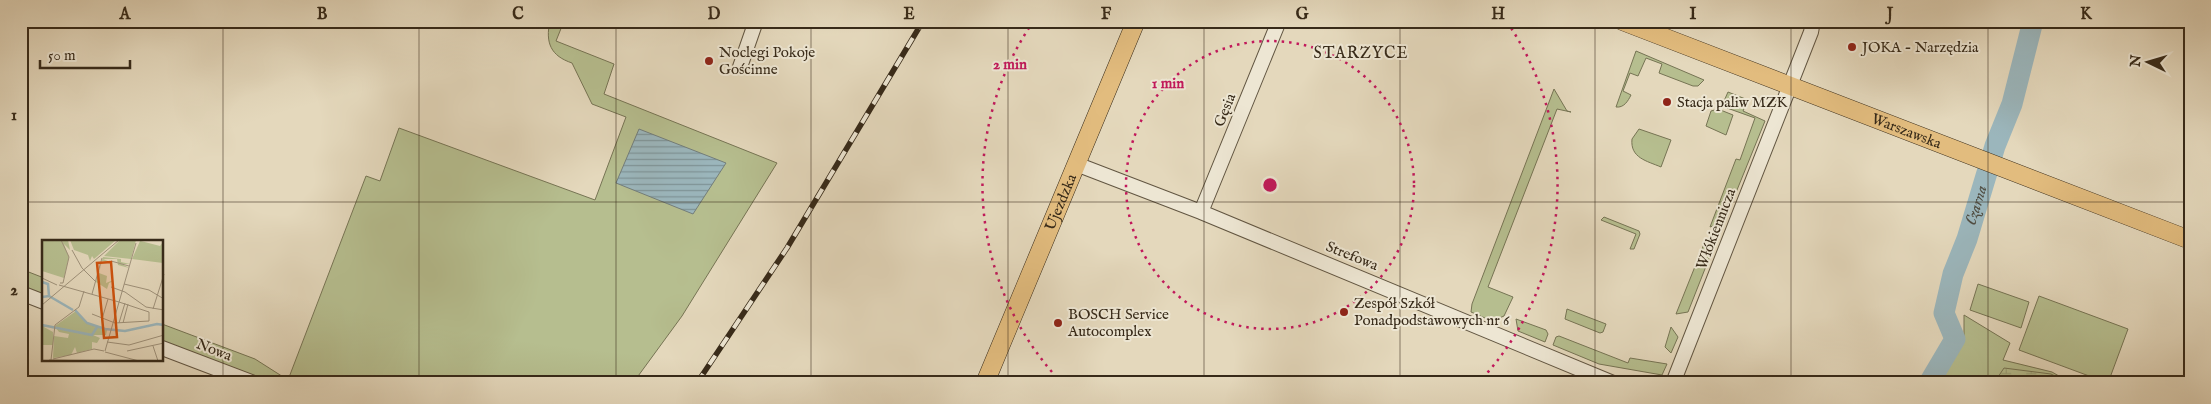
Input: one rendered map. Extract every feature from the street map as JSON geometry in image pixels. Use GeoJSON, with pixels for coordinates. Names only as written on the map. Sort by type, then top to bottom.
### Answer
{"type":"FeatureCollection","features":[{"type":"Feature","properties":{"kind":"main road","name":"Ujezdzka"},"geometry":{"type":"LineString","coordinates":[[985,383],[1136,21]]}},
{"type":"Feature","properties":{"kind":"main road","name":"Warszawska"},"geometry":{"type":"LineString","coordinates":[[1622,21],[2190,240]]}},
{"type":"Feature","properties":{"kind":"street"},"geometry":{"type":"LineString","coordinates":[[740,67],[756,21]]}},
{"type":"Feature","properties":{"kind":"street","name":"Gęsia"},"geometry":{"type":"LineString","coordinates":[[1201,212],[1279,21]]}},
{"type":"Feature","properties":{"kind":"street","name":"Włókiennicza"},"geometry":{"type":"LineString","coordinates":[[1673,383],[1811,32],[1813,21]]}},
{"type":"Feature","properties":{"kind":"street","name":"Strefowa"},"geometry":{"type":"LineString","coordinates":[[1076,164],[1201,212],[1613,383]]}},
{"type":"Feature","properties":{"kind":"street"},"geometry":{"type":"LineString","coordinates":[[21,293],[42,301]]}},
{"type":"Feature","properties":{"kind":"street","name":"Nowa"},"geometry":{"type":"LineString","coordinates":[[164,349],[254,383]]}},
{"type":"Feature","properties":{"kind":"green space"},"geometry":{"type":"Polygon","coordinates":[[[550,21],[564,21],[556,41],[614,64],[604,94],[777,163],[682,316],[633,383],[267,383],[164,342],[164,325],[255,359],[288,380],[366,176],[380,181],[399,128],[595,200],[626,117],[592,104],[572,63],[559,57],[551,48],[548,36],[550,21]]]}},
{"type":"Feature","properties":{"kind":"green space"},"geometry":{"type":"Polygon","coordinates":[[[1636,51],[1704,80],[1698,86],[1693,86],[1659,73],[1662,64],[1646,58],[1638,76],[1630,73],[1623,91],[1631,95],[1629,100],[1623,105],[1616,107],[1636,51]]]}},
{"type":"Feature","properties":{"kind":"green space"},"geometry":{"type":"Polygon","coordinates":[[[1554,89],[1567,111],[1571,112],[1557,109],[1488,287],[1513,297],[1504,316],[1492,321],[1471,312],[1472,304],[1554,89]]]}},
{"type":"Feature","properties":{"kind":"green space"},"geometry":{"type":"Polygon","coordinates":[[[1728,92],[1748,100],[1743,111],[1765,121],[1724,222],[1710,227],[1736,159],[1740,160],[1755,118],[1727,108],[1724,101],[1728,92]]]}},
{"type":"Feature","properties":{"kind":"green space"},"geometry":{"type":"Polygon","coordinates":[[[1718,109],[1733,115],[1726,135],[1706,126],[1711,111],[1718,109]]]}},
{"type":"Feature","properties":{"kind":"green space"},"geometry":{"type":"Polygon","coordinates":[[[1639,129],[1671,140],[1661,167],[1645,161],[1634,151],[1632,139],[1639,129]]]}},
{"type":"Feature","properties":{"kind":"green space"},"geometry":{"type":"Polygon","coordinates":[[[1604,217],[1639,231],[1640,234],[1634,249],[1630,249],[1636,234],[1601,220],[1604,217]]]}},
{"type":"Feature","properties":{"kind":"green space"},"geometry":{"type":"Polygon","coordinates":[[[1706,239],[1712,251],[1688,312],[1676,314],[1706,239]]]}},
{"type":"Feature","properties":{"kind":"green space"},"geometry":{"type":"Polygon","coordinates":[[[21,269],[42,277],[42,295],[21,288],[21,269]]]}},
{"type":"Feature","properties":{"kind":"green space"},"geometry":{"type":"Polygon","coordinates":[[[1978,284],[2029,302],[2021,328],[1970,310],[1978,284]]]}},
{"type":"Feature","properties":{"kind":"green space"},"geometry":{"type":"Polygon","coordinates":[[[2039,296],[2128,329],[2108,383],[2019,350],[2039,296]]]}},
{"type":"Feature","properties":{"kind":"green space"},"geometry":{"type":"Polygon","coordinates":[[[1567,309],[1606,324],[1603,332],[1600,333],[1565,319],[1567,309]]]}},
{"type":"Feature","properties":{"kind":"green space"},"geometry":{"type":"Polygon","coordinates":[[[1964,315],[2010,343],[2003,360],[2052,372],[2071,383],[1937,383],[1964,339],[1964,315]]]}},
{"type":"Feature","properties":{"kind":"green space"},"geometry":{"type":"Polygon","coordinates":[[[1516,319],[1546,330],[1548,334],[1545,342],[1518,331],[1516,319]]]}},
{"type":"Feature","properties":{"kind":"green space"},"geometry":{"type":"Polygon","coordinates":[[[1671,327],[1678,337],[1671,353],[1665,347],[1671,327]]]}},
{"type":"Feature","properties":{"kind":"green space"},"geometry":{"type":"Polygon","coordinates":[[[1559,336],[1628,363],[1630,358],[1667,364],[1662,375],[1599,364],[1553,345],[1556,337],[1559,336]]]}},
{"type":"Feature","properties":{"kind":"green space"},"geometry":{"type":"Polygon","coordinates":[[[2004,368],[2051,374],[2068,383],[1994,383],[2004,368]]]}},
{"type":"Feature","properties":{"kind":"water"},"geometry":{"type":"Polygon","coordinates":[[[639,129],[726,163],[693,214],[616,183],[639,129]]]}},
{"type":"Feature","properties":{"kind":"waterway","name":"Czarna"},"geometry":{"type":"LineString","coordinates":[[1929,383],[1955,339],[1944,313],[1953,274],[1967,239],[1995,146],[2012,104],[2033,21]]}},
{"type":"Feature","properties":{"kind":"railway"},"geometry":{"type":"LineString","coordinates":[[697,383],[787,248],[923,21]]}},
{"type":"Feature","properties":{"kind":"place","name":"JOKA - Narzędzia"},"geometry":{"type":"Point","coordinates":[1852,47]}},
{"type":"Feature","properties":{"kind":"place","name":"Noclegi Pokoje Gościnne"},"geometry":{"type":"Point","coordinates":[709,61]}},
{"type":"Feature","properties":{"kind":"place","name":"Stacja paliw MZK"},"geometry":{"type":"Point","coordinates":[1667,102]}},
{"type":"Feature","properties":{"kind":"place","name":"Zespół Szkół Ponadpodstawowych nr 6"},"geometry":{"type":"Point","coordinates":[1344,312]}},
{"type":"Feature","properties":{"kind":"place","name":"BOSCH Service Autocomplex"},"geometry":{"type":"Point","coordinates":[1058,323]}},
{"type":"Feature","properties":{"kind":"district","name":"STARZYCE"},"geometry":{"type":"Point","coordinates":[1361,54]}}]}
